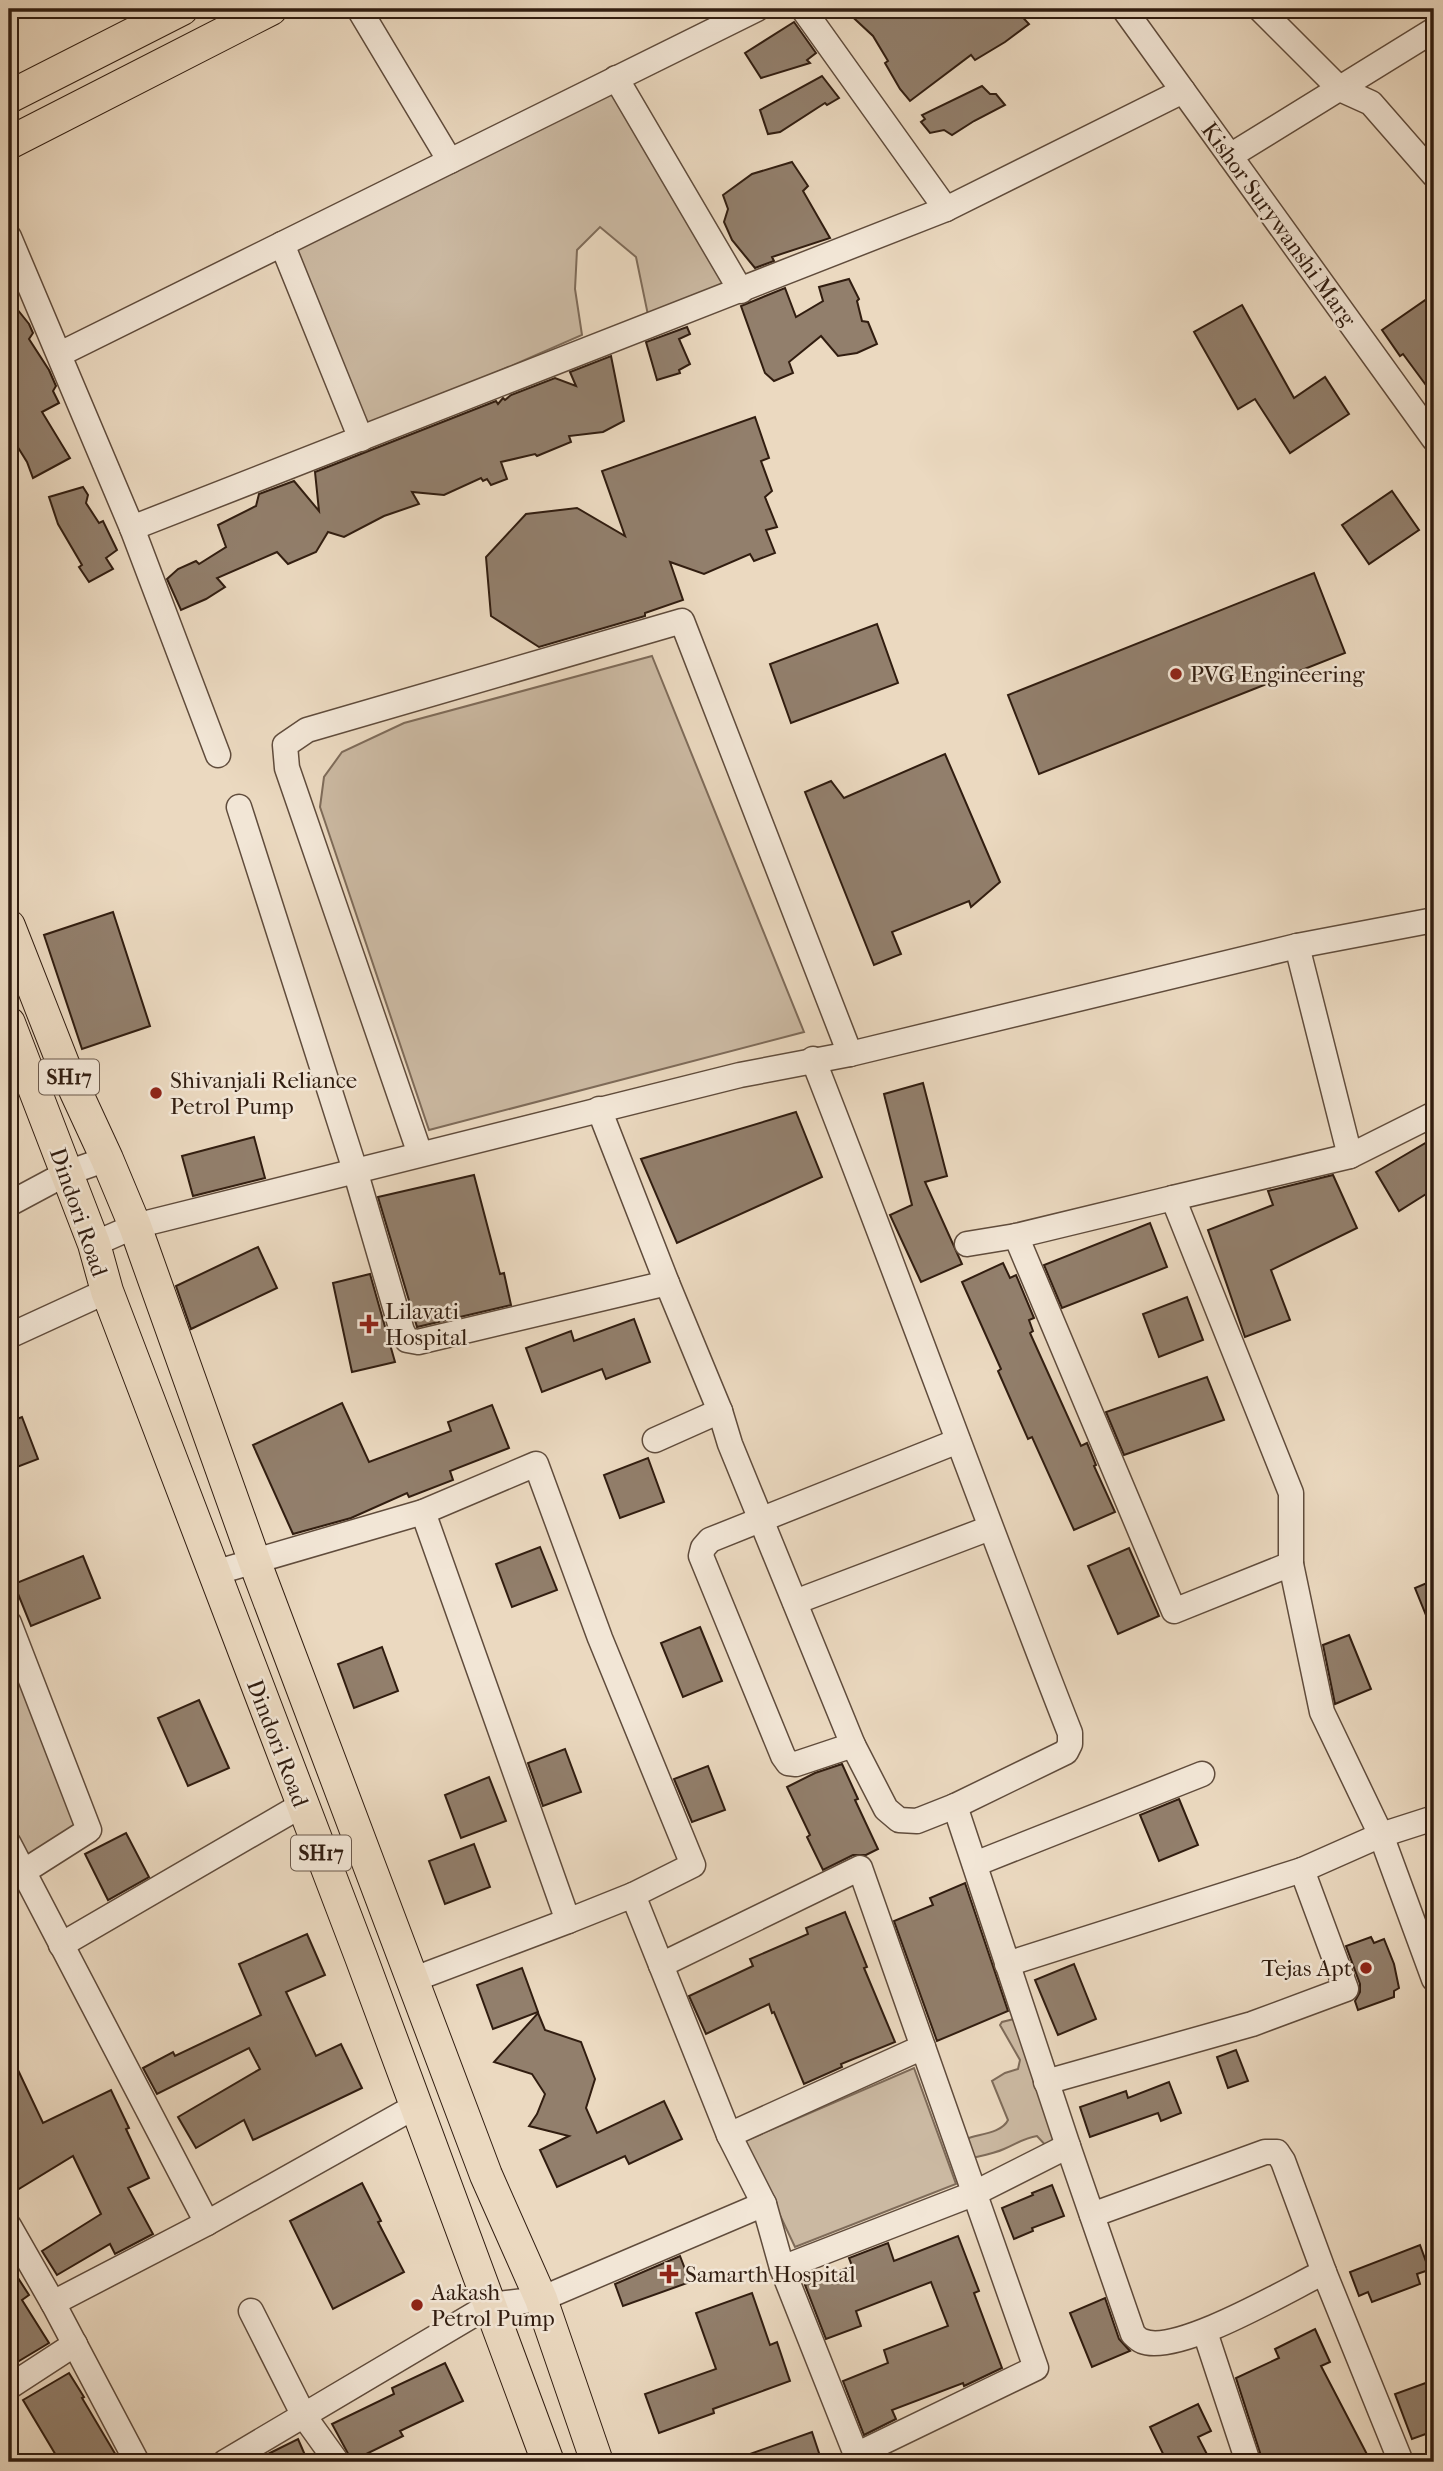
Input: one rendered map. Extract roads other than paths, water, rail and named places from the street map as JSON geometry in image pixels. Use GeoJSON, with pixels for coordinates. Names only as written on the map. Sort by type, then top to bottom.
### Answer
{"type":"FeatureCollection","features":[{"type":"Feature","properties":{"kind":"main road"},"geometry":{"type":"LineString","coordinates":[[9,97],[182,9]]}},
{"type":"Feature","properties":{"kind":"main road"},"geometry":{"type":"LineString","coordinates":[[9,143],[271,9]]}},
{"type":"Feature","properties":{"kind":"main road","name":"Dindori Road"},"geometry":{"type":"LineString","coordinates":[[9,926],[64,1066],[135,1226],[254,1560],[486,2175],[541,2299],[597,2462]]}},
{"type":"Feature","properties":{"kind":"main road","name":"Dindori Road"},"geometry":{"type":"LineString","coordinates":[[9,1023],[94,1244],[107,1291],[548,2462]]}},
{"type":"Feature","properties":{"kind":"street"},"geometry":{"type":"LineString","coordinates":[[359,9],[450,161]]}},
{"type":"Feature","properties":{"kind":"street"},"geometry":{"type":"LineString","coordinates":[[60,354],[757,9]]}},
{"type":"Feature","properties":{"kind":"street"},"geometry":{"type":"LineString","coordinates":[[803,9],[946,209]]}},
{"type":"Feature","properties":{"kind":"street","name":"Kishor Surywanshi Marg"},"geometry":{"type":"LineString","coordinates":[[1124,9],[1434,439]]}},
{"type":"Feature","properties":{"kind":"street"},"geometry":{"type":"LineString","coordinates":[[1260,9],[1340,89],[1371,103],[1434,175]]}},
{"type":"Feature","properties":{"kind":"street"},"geometry":{"type":"LineString","coordinates":[[1230,156],[1434,30]]}},
{"type":"Feature","properties":{"kind":"street"},"geometry":{"type":"LineString","coordinates":[[616,78],[740,291]]}},
{"type":"Feature","properties":{"kind":"street"},"geometry":{"type":"LineString","coordinates":[[132,528],[946,209],[1183,91]]}},
{"type":"Feature","properties":{"kind":"street"},"geometry":{"type":"LineString","coordinates":[[9,237],[132,528],[219,755]]}},
{"type":"Feature","properties":{"kind":"street"},"geometry":{"type":"LineString","coordinates":[[282,244],[361,439]]}},
{"type":"Feature","properties":{"kind":"street"},"geometry":{"type":"LineString","coordinates":[[420,1154],[287,768],[285,746],[307,730],[682,621],[850,1054]]}},
{"type":"Feature","properties":{"kind":"street"},"geometry":{"type":"LineString","coordinates":[[239,807],[407,1340],[418,1342],[667,1283]]}},
{"type":"Feature","properties":{"kind":"street"},"geometry":{"type":"LineString","coordinates":[[94,1244],[135,1226],[598,1109],[813,1059],[850,1054],[1297,946],[1434,920]]}},
{"type":"Feature","properties":{"kind":"street"},"geometry":{"type":"LineString","coordinates":[[1297,946],[1350,1156]]}},
{"type":"Feature","properties":{"kind":"street"},"geometry":{"type":"LineString","coordinates":[[598,1109],[720,1411],[730,1444],[853,1745],[886,1809],[899,1820],[917,1821],[955,1806],[1066,1752],[1070,1744],[1070,1733],[813,1059]]}},
{"type":"Feature","properties":{"kind":"street"},"geometry":{"type":"LineString","coordinates":[[967,1244],[1016,1236],[1350,1156],[1434,1114]]}},
{"type":"Feature","properties":{"kind":"street"},"geometry":{"type":"LineString","coordinates":[[9,1204],[67,1173],[107,1158]]}},
{"type":"Feature","properties":{"kind":"street"},"geometry":{"type":"LineString","coordinates":[[1173,1198],[1291,1493],[1291,1564],[1322,1712],[1381,1835],[1434,1979]]}},
{"type":"Feature","properties":{"kind":"street"},"geometry":{"type":"LineString","coordinates":[[1016,1236],[1174,1611],[1291,1564]]}},
{"type":"Feature","properties":{"kind":"street"},"geometry":{"type":"LineString","coordinates":[[9,1336],[107,1291]]}},
{"type":"Feature","properties":{"kind":"street"},"geometry":{"type":"LineString","coordinates":[[655,1440],[720,1411]]}},
{"type":"Feature","properties":{"kind":"street"},"geometry":{"type":"LineString","coordinates":[[853,1745],[796,1764],[788,1763],[701,1556],[703,1548],[710,1540],[958,1441]]}},
{"type":"Feature","properties":{"kind":"street"},"geometry":{"type":"LineString","coordinates":[[214,1573],[423,1512],[536,1464],[600,1638],[693,1865],[633,1895],[412,1980]]}},
{"type":"Feature","properties":{"kind":"street"},"geometry":{"type":"LineString","coordinates":[[423,1512],[568,1921]]}},
{"type":"Feature","properties":{"kind":"street"},"geometry":{"type":"LineString","coordinates":[[795,1602],[990,1528]]}},
{"type":"Feature","properties":{"kind":"street"},"geometry":{"type":"LineString","coordinates":[[9,1623],[89,1830],[23,1872]]}},
{"type":"Feature","properties":{"kind":"street"},"geometry":{"type":"LineString","coordinates":[[975,1864],[1202,1774]]}},
{"type":"Feature","properties":{"kind":"street"},"geometry":{"type":"LineString","coordinates":[[61,1945],[302,1805]]}},
{"type":"Feature","properties":{"kind":"street"},"geometry":{"type":"LineString","coordinates":[[955,1806],[1133,2334],[1143,2342],[1163,2342],[1205,2332],[1324,2272]]}},
{"type":"Feature","properties":{"kind":"street"},"geometry":{"type":"LineString","coordinates":[[1007,1964],[1302,1870],[1381,1835],[1434,1818]]}},
{"type":"Feature","properties":{"kind":"street"},"geometry":{"type":"LineString","coordinates":[[9,1844],[206,2223]]}},
{"type":"Feature","properties":{"kind":"street"},"geometry":{"type":"LineString","coordinates":[[633,1895],[661,1965],[729,2135],[764,2204],[782,2269],[858,2459],[1036,2368],[860,1868],[661,1965]]}},
{"type":"Feature","properties":{"kind":"street"},"geometry":{"type":"LineString","coordinates":[[1046,2081],[1252,2024],[1346,1989],[1302,1870]]}},
{"type":"Feature","properties":{"kind":"street"},"geometry":{"type":"LineString","coordinates":[[729,2135],[923,2047]]}},
{"type":"Feature","properties":{"kind":"street"},"geometry":{"type":"LineString","coordinates":[[53,2303],[206,2223],[416,2106]]}},
{"type":"Feature","properties":{"kind":"street"},"geometry":{"type":"LineString","coordinates":[[782,2269],[973,2194],[1068,2147]]}},
{"type":"Feature","properties":{"kind":"street"},"geometry":{"type":"LineString","coordinates":[[1092,2215],[1265,2152],[1277,2152],[1283,2161],[1324,2272],[1401,2462]]}},
{"type":"Feature","properties":{"kind":"street"},"geometry":{"type":"LineString","coordinates":[[225,2462],[490,2305],[541,2299],[764,2204]]}},
{"type":"Feature","properties":{"kind":"street"},"geometry":{"type":"LineString","coordinates":[[9,2227],[53,2303],[137,2462]]}},
{"type":"Feature","properties":{"kind":"street"},"geometry":{"type":"LineString","coordinates":[[251,2311],[304,2416],[337,2462]]}},
{"type":"Feature","properties":{"kind":"street"},"geometry":{"type":"LineString","coordinates":[[1205,2332],[1248,2462]]}},
{"type":"Feature","properties":{"kind":"street"},"geometry":{"type":"LineString","coordinates":[[9,2387],[75,2344]]}},
{"type":"Feature","properties":{"kind":"place","name":"PVG Engineering"},"geometry":{"type":"Point","coordinates":[1176,674]}},
{"type":"Feature","properties":{"kind":"place","name":"Shivanjali Reliance Petrol Pump"},"geometry":{"type":"Point","coordinates":[156,1093]}},
{"type":"Feature","properties":{"kind":"place","name":"Lilavati Hospital"},"geometry":{"type":"Point","coordinates":[369,1324]}},
{"type":"Feature","properties":{"kind":"place","name":"Tejas Apt"},"geometry":{"type":"Point","coordinates":[1366,1968]}},
{"type":"Feature","properties":{"kind":"place","name":"Samarth Hospital"},"geometry":{"type":"Point","coordinates":[669,2274]}},
{"type":"Feature","properties":{"kind":"place","name":"Aakash Petrol Pump"},"geometry":{"type":"Point","coordinates":[417,2305]}}]}
